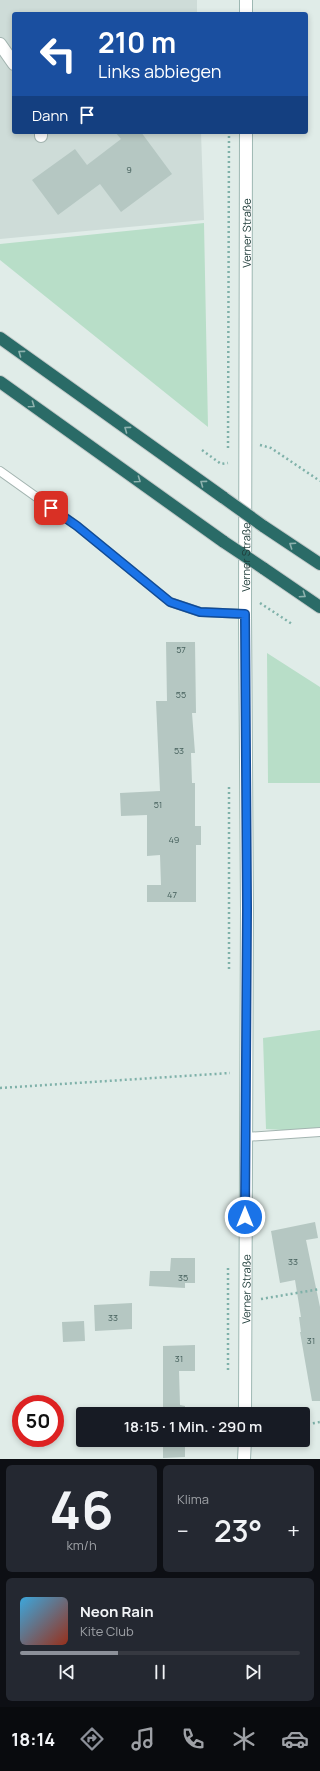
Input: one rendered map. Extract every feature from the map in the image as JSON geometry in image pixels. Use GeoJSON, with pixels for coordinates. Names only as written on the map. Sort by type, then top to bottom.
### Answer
{"type":"FeatureCollection","features":[{"type":"Feature","properties":{"kind":"highway"},"geometry":{"type":"LineString","coordinates":[[0,338],[263,526],[320,564]]}},
{"type":"Feature","properties":{"kind":"highway"},"geometry":{"type":"LineString","coordinates":[[0,382],[224,542],[320,606]]}},
{"type":"Feature","properties":{"kind":"main road"},"geometry":{"type":"LineString","coordinates":[[246,0],[246,12]]}},
{"type":"Feature","properties":{"kind":"main road"},"geometry":{"type":"LineString","coordinates":[[0,44],[12,61]]}},
{"type":"Feature","properties":{"kind":"main road","name":"Verner Straße"},"geometry":{"type":"LineString","coordinates":[[245,1407],[245,1072],[247,908],[245,614],[246,134]]}},
{"type":"Feature","properties":{"kind":"main road"},"geometry":{"type":"LineString","coordinates":[[244,1459],[245,1447]]}},
{"type":"Feature","properties":{"kind":"lane"},"geometry":{"type":"LineString","coordinates":[[0,471],[77,526],[170,602],[200,612],[245,614]]}},
{"type":"Feature","properties":{"kind":"lane"},"geometry":{"type":"LineString","coordinates":[[246,1137],[320,1132]]}},
{"type":"Feature","properties":{"kind":"path"},"geometry":{"type":"LineString","coordinates":[[246,443],[271,448],[320,481]]}},
{"type":"Feature","properties":{"kind":"path"},"geometry":{"type":"LineString","coordinates":[[202,450],[221,464],[228,463]]}},
{"type":"Feature","properties":{"kind":"path"},"geometry":{"type":"LineString","coordinates":[[266,606],[292,624]]}},
{"type":"Feature","properties":{"kind":"path"},"geometry":{"type":"LineString","coordinates":[[0,1088],[245,1072]]}},
{"type":"Feature","properties":{"kind":"path"},"geometry":{"type":"LineString","coordinates":[[228,1258],[228,1375]]}},
{"type":"Feature","properties":{"kind":"path"},"geometry":{"type":"LineString","coordinates":[[245,1302],[320,1289]]}},
{"type":"Feature","properties":{"kind":"path"},"geometry":{"type":"LineString","coordinates":[[310,1424],[320,1422]]}},
{"type":"Feature","properties":{"kind":"shaded area"},"geometry":{"type":"Polygon","coordinates":[[[0,0],[197,0],[197,12],[12,12],[12,134],[201,134],[204,220],[0,239],[0,0]]]}},
{"type":"Feature","properties":{"kind":"green space"},"geometry":{"type":"Polygon","coordinates":[[[204,223],[208,427],[0,260],[0,244],[204,223]]]}},
{"type":"Feature","properties":{"kind":"green space"},"geometry":{"type":"Polygon","coordinates":[[[267,653],[320,687],[320,783],[268,783],[267,653]]]}},
{"type":"Feature","properties":{"kind":"green space"},"geometry":{"type":"Polygon","coordinates":[[[320,1030],[320,1127],[299,1131],[266,1129],[263,1038],[320,1030]]]}},
{"type":"Feature","properties":{"kind":"building"},"geometry":{"type":"Polygon","coordinates":[[[117,134],[142,134],[172,174],[121,212],[100,184],[58,215],[32,180],[75,149],[87,165],[121,139],[117,134]]]}},
{"type":"Feature","properties":{"kind":"building"},"geometry":{"type":"Polygon","coordinates":[[[166,642],[195,642],[196,713],[192,713],[195,753],[191,753],[192,783],[195,783],[195,826],[201,826],[201,845],[196,845],[196,902],[147,902],[147,885],[161,885],[160,855],[147,856],[147,815],[121,816],[120,793],[160,791],[156,701],[167,701],[166,642]]]}},
{"type":"Feature","properties":{"kind":"building"},"geometry":{"type":"Polygon","coordinates":[[[315,1222],[318,1238],[306,1240],[320,1307],[320,1401],[312,1401],[300,1332],[299,1317],[301,1317],[295,1280],[280,1283],[271,1231],[315,1222]]]}},
{"type":"Feature","properties":{"kind":"building"},"geometry":{"type":"Polygon","coordinates":[[[171,1258],[195,1258],[195,1283],[185,1283],[185,1288],[149,1286],[150,1271],[170,1271],[171,1258]]]}},
{"type":"Feature","properties":{"kind":"building"},"geometry":{"type":"Polygon","coordinates":[[[132,1303],[132,1329],[95,1331],[94,1305],[132,1303]]]}},
{"type":"Feature","properties":{"kind":"building"},"geometry":{"type":"Polygon","coordinates":[[[84,1321],[85,1341],[63,1342],[62,1322],[84,1321]]]}},
{"type":"Feature","properties":{"kind":"building"},"geometry":{"type":"Polygon","coordinates":[[[195,1345],[195,1371],[179,1371],[180,1405],[185,1407],[163,1407],[163,1346],[195,1345]]]}},
{"type":"Feature","properties":{"kind":"building"},"geometry":{"type":"Polygon","coordinates":[[[163,1447],[185,1447],[185,1457],[163,1458],[163,1447]]]}},
{"type":"Feature","properties":{"kind":"route"},"geometry":{"type":"LineString","coordinates":[[51,508],[77,526],[170,602],[200,612],[245,614],[247,908],[245,1217]]}}]}
